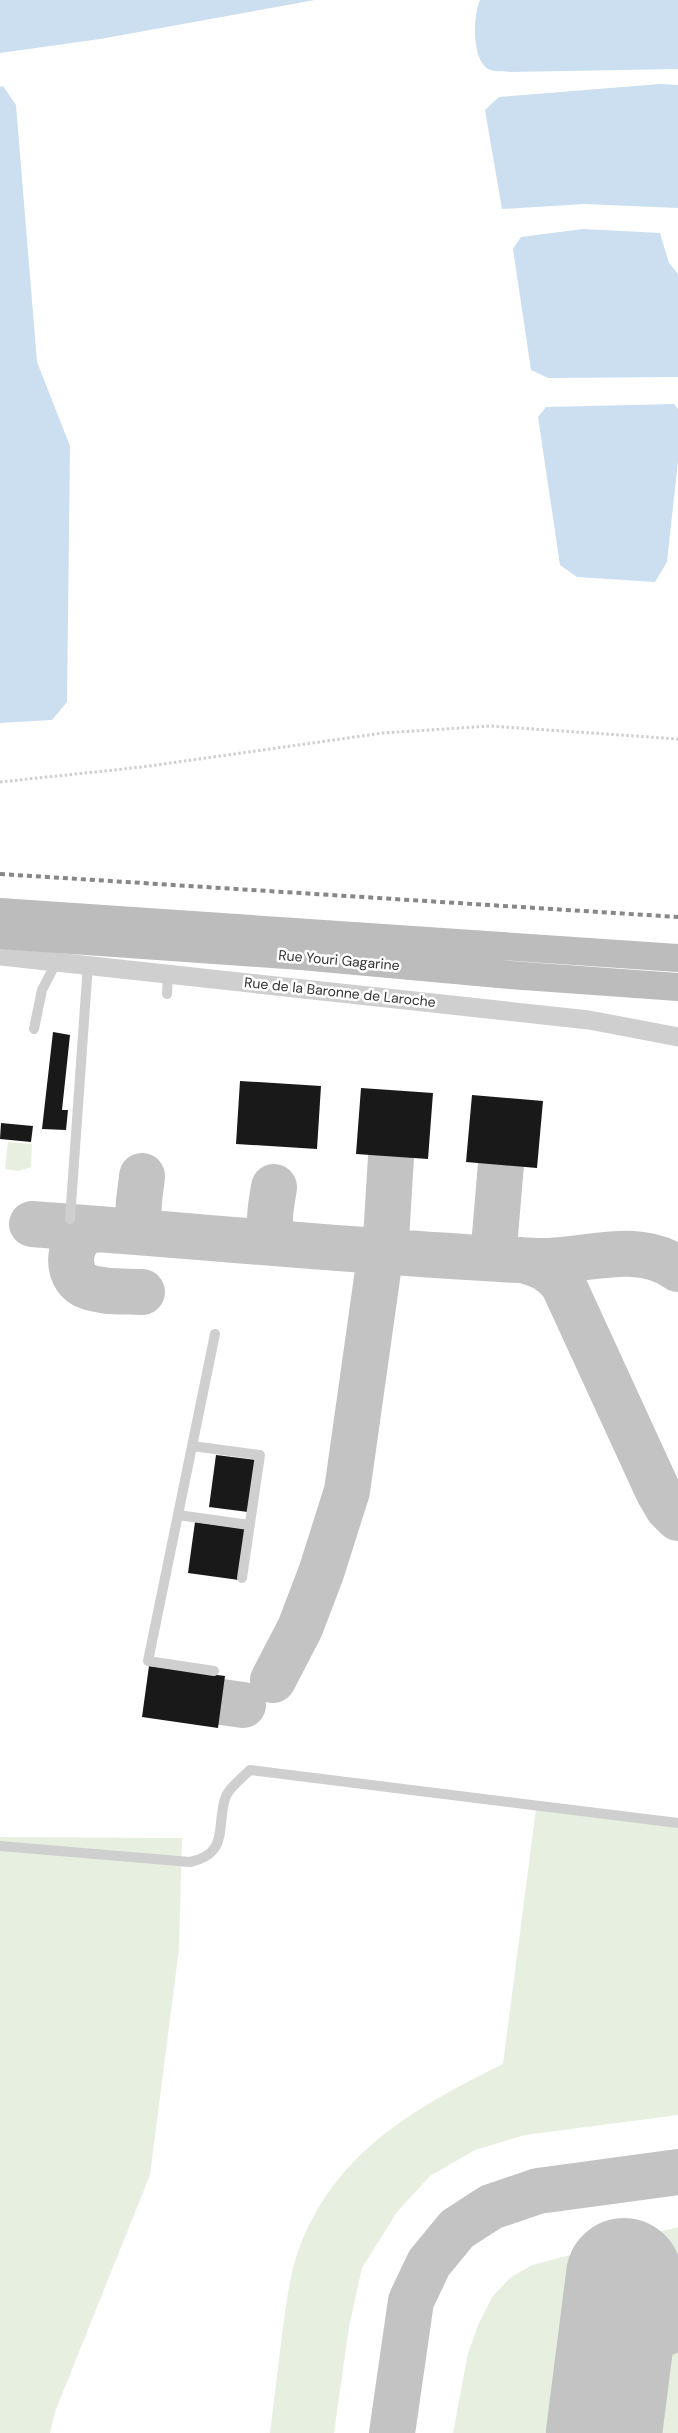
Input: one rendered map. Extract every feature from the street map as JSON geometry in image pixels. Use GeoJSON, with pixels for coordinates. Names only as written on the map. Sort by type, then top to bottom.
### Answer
{"type":"FeatureCollection","features":[{"type":"Feature","properties":{"kind":"main road","name":"Rue Youri Gagarine"},"geometry":{"type":"LineString","coordinates":[[0,912],[678,958]]}},
{"type":"Feature","properties":{"kind":"main road","name":"Rue Youri Gagarine"},"geometry":{"type":"LineString","coordinates":[[0,935],[301,956],[510,975],[678,987]]}},
{"type":"Feature","properties":{"kind":"street","name":"Rue de la Baronne de Laroche"},"geometry":{"type":"LineString","coordinates":[[0,956],[88,964],[589,1020],[678,1038]]}},
{"type":"Feature","properties":{"kind":"lane"},"geometry":{"type":"LineString","coordinates":[[34,1029],[42,990],[57,961]]}},
{"type":"Feature","properties":{"kind":"lane"},"geometry":{"type":"LineString","coordinates":[[70,1218],[88,964]]}},
{"type":"Feature","properties":{"kind":"lane"},"geometry":{"type":"LineString","coordinates":[[167,994],[168,973]]}},
{"type":"Feature","properties":{"kind":"lane"},"geometry":{"type":"LineString","coordinates":[[214,1671],[148,1661],[215,1334]]}},
{"type":"Feature","properties":{"kind":"lane"},"geometry":{"type":"LineString","coordinates":[[192,1446],[260,1455],[242,1578]]}},
{"type":"Feature","properties":{"kind":"lane"},"geometry":{"type":"LineString","coordinates":[[178,1515],[249,1525]]}},
{"type":"Feature","properties":{"kind":"lane"},"geometry":{"type":"LineString","coordinates":[[0,1846],[190,1862],[203,1859],[217,1845],[227,1796],[250,1770],[678,1823]]}},
{"type":"Feature","properties":{"kind":"path"},"geometry":{"type":"LineString","coordinates":[[0,782],[142,766],[383,733],[490,726],[678,739]]}},
{"type":"Feature","properties":{"kind":"green space"},"geometry":{"type":"Polygon","coordinates":[[[8,1142],[32,1144],[31,1167],[19,1171],[5,1169],[8,1142]]]}},
{"type":"Feature","properties":{"kind":"green space"},"geometry":{"type":"Polygon","coordinates":[[[537,1801],[678,1818],[678,2115],[525,2135],[475,2150],[430,2176],[397,2212],[362,2268],[349,2327],[334,2433],[270,2433],[291,2279],[300,2246],[316,2213],[335,2184],[358,2158],[383,2136],[410,2115],[440,2097],[503,2064],[537,1801]]]}},
{"type":"Feature","properties":{"kind":"green space"},"geometry":{"type":"Polygon","coordinates":[[[0,1837],[182,1838],[179,1949],[150,2175],[55,2412],[50,2433],[0,2433],[0,1837]]]}},
{"type":"Feature","properties":{"kind":"green space"},"geometry":{"type":"Polygon","coordinates":[[[678,2227],[678,2433],[453,2433],[468,2353],[479,2323],[492,2297],[510,2278],[532,2265],[678,2227]]]}},
{"type":"Feature","properties":{"kind":"water"},"geometry":{"type":"Polygon","coordinates":[[[0,0],[315,0],[100,39],[0,53],[0,0]]]}},
{"type":"Feature","properties":{"kind":"water"},"geometry":{"type":"Polygon","coordinates":[[[480,0],[678,0],[678,69],[510,72],[490,70],[479,58],[475,38],[476,16],[480,0]]]}},
{"type":"Feature","properties":{"kind":"water"},"geometry":{"type":"Polygon","coordinates":[[[660,84],[678,85],[678,208],[584,204],[502,209],[485,110],[499,97],[660,84]]]}},
{"type":"Feature","properties":{"kind":"water"},"geometry":{"type":"Polygon","coordinates":[[[3,86],[16,105],[37,362],[70,446],[67,702],[52,720],[0,723],[0,87],[3,86]]]}},
{"type":"Feature","properties":{"kind":"water"},"geometry":{"type":"Polygon","coordinates":[[[583,229],[660,233],[669,263],[678,274],[678,377],[548,378],[531,370],[513,249],[521,237],[583,229]]]}},
{"type":"Feature","properties":{"kind":"water"},"geometry":{"type":"Polygon","coordinates":[[[674,404],[678,409],[678,461],[667,562],[655,582],[577,577],[560,565],[538,417],[546,407],[674,404]]]}},
{"type":"Feature","properties":{"kind":"building"},"geometry":{"type":"Polygon","coordinates":[[[53,1032],[70,1035],[62,1110],[68,1110],[66,1130],[42,1129],[53,1032]]]}},
{"type":"Feature","properties":{"kind":"building"},"geometry":{"type":"Polygon","coordinates":[[[240,1081],[321,1086],[317,1149],[236,1144],[240,1081]]]}},
{"type":"Feature","properties":{"kind":"building"},"geometry":{"type":"Polygon","coordinates":[[[361,1088],[433,1093],[428,1159],[356,1154],[361,1088]]]}},
{"type":"Feature","properties":{"kind":"building"},"geometry":{"type":"Polygon","coordinates":[[[472,1095],[543,1101],[537,1168],[466,1162],[472,1095]]]}},
{"type":"Feature","properties":{"kind":"building"},"geometry":{"type":"Polygon","coordinates":[[[1,1123],[33,1126],[31,1142],[0,1139],[1,1123]]]}},
{"type":"Feature","properties":{"kind":"building"},"geometry":{"type":"Polygon","coordinates":[[[216,1455],[256,1460],[248,1512],[209,1507],[216,1455]]]}},
{"type":"Feature","properties":{"kind":"building"},"geometry":{"type":"Polygon","coordinates":[[[195,1522],[246,1529],[239,1580],[188,1573],[195,1522]]]}},
{"type":"Feature","properties":{"kind":"building"},"geometry":{"type":"Polygon","coordinates":[[[149,1666],[225,1676],[218,1728],[142,1717],[149,1666]]]}},
{"type":"Feature","properties":{"kind":"taxiway"},"geometry":{"type":"LineString","coordinates":[[391,1157],[386,1239],[388,1247],[398,1251]]}},
{"type":"Feature","properties":{"kind":"taxiway"},"geometry":{"type":"LineString","coordinates":[[482,1257],[490,1254],[494,1247],[501,1164]]}},
{"type":"Feature","properties":{"kind":"taxiway"},"geometry":{"type":"LineString","coordinates":[[142,1176],[139,1215],[140,1223],[148,1233]]}},
{"type":"Feature","properties":{"kind":"taxiway"},"geometry":{"type":"LineString","coordinates":[[274,1187],[270,1225],[275,1238],[281,1242]]}},
{"type":"Feature","properties":{"kind":"taxiway"},"geometry":{"type":"LineString","coordinates":[[32,1224],[474,1258],[554,1261],[609,1254],[645,1255],[662,1260],[678,1269]]}},
{"type":"Feature","properties":{"kind":"taxiway"},"geometry":{"type":"LineString","coordinates":[[98,1229],[83,1234],[74,1245],[71,1260],[74,1274],[78,1280],[90,1288],[142,1292]]}},
{"type":"Feature","properties":{"kind":"taxiway"},"geometry":{"type":"LineString","coordinates":[[273,1680],[300,1628],[321,1573],[347,1491],[379,1264],[386,1255],[398,1251]]}},
{"type":"Feature","properties":{"kind":"taxiway"},"geometry":{"type":"LineString","coordinates":[[522,1260],[545,1268],[563,1284],[658,1491],[668,1508],[678,1518]]}},
{"type":"Feature","properties":{"kind":"taxiway"},"geometry":{"type":"LineString","coordinates":[[222,1702],[243,1705]]}},
{"type":"Feature","properties":{"kind":"taxiway"},"geometry":{"type":"LineString","coordinates":[[392,2433],[411,2301],[429,2263],[457,2229],[491,2207],[538,2191],[678,2172]]}},
{"type":"Feature","properties":{"kind":"taxiway"},"geometry":{"type":"LineString","coordinates":[[614,2353],[678,2328]]}},
{"type":"Feature","properties":{"kind":"runway"},"geometry":{"type":"LineString","coordinates":[[604,2433],[624,2276]]}},
{"type":"Feature","properties":{"kind":"railway"},"geometry":{"type":"LineString","coordinates":[[0,874],[678,917]]}}]}
